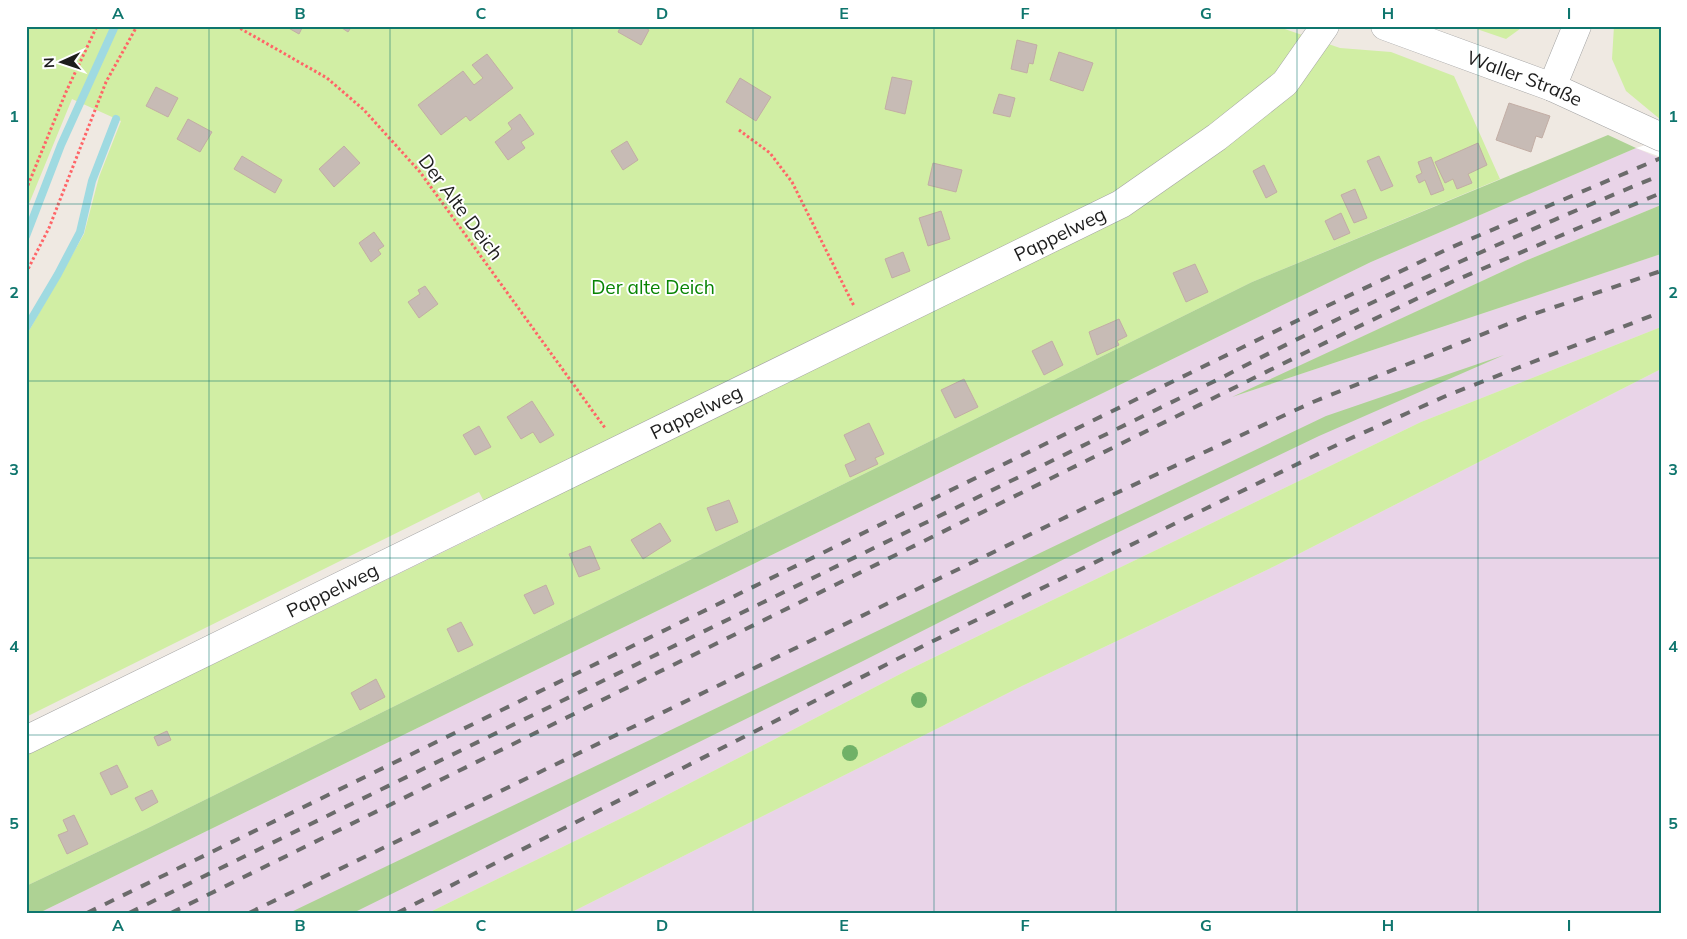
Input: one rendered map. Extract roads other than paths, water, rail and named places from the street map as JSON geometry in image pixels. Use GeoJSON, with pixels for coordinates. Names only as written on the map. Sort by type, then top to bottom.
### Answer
{"type":"FeatureCollection","features":[{"type":"Feature","properties":{"kind":"street","name":"Pappelweg"},"geometry":{"type":"LineString","coordinates":[[26,740],[1121,204],[1218,136],[1285,83],[1324,26]]}},
{"type":"Feature","properties":{"kind":"street","name":"Waller Straße"},"geometry":{"type":"LineString","coordinates":[[1385,26],[1552,87],[1661,137]]}},
{"type":"Feature","properties":{"kind":"street"},"geometry":{"type":"LineString","coordinates":[[1552,87],[1577,26]]}},
{"type":"Feature","properties":{"kind":"waterway"},"geometry":{"type":"LineString","coordinates":[[26,236],[61,145],[115,26]]}},
{"type":"Feature","properties":{"kind":"waterway"},"geometry":{"type":"LineString","coordinates":[[26,328],[80,232],[92,181],[116,119]]}},
{"type":"Feature","properties":{"kind":"railway"},"geometry":{"type":"LineString","coordinates":[[87,913],[1329,305],[1452,247],[1661,158]]}},
{"type":"Feature","properties":{"kind":"railway"},"geometry":{"type":"LineString","coordinates":[[129,913],[1330,323],[1494,246],[1661,175]]}},
{"type":"Feature","properties":{"kind":"railway"},"geometry":{"type":"LineString","coordinates":[[171,913],[1343,334],[1456,280],[1661,193]]}},
{"type":"Feature","properties":{"kind":"railway"},"geometry":{"type":"LineString","coordinates":[[249,913],[1099,501],[1313,402],[1528,316],[1661,271]]}},
{"type":"Feature","properties":{"kind":"railway"},"geometry":{"type":"LineString","coordinates":[[397,913],[927,644],[1347,440],[1448,395],[1661,312]]}},
{"type":"Feature","properties":{"kind":"park label","name":"Der alte Deich"},"geometry":{"type":"Point","coordinates":[653,287]}}]}
